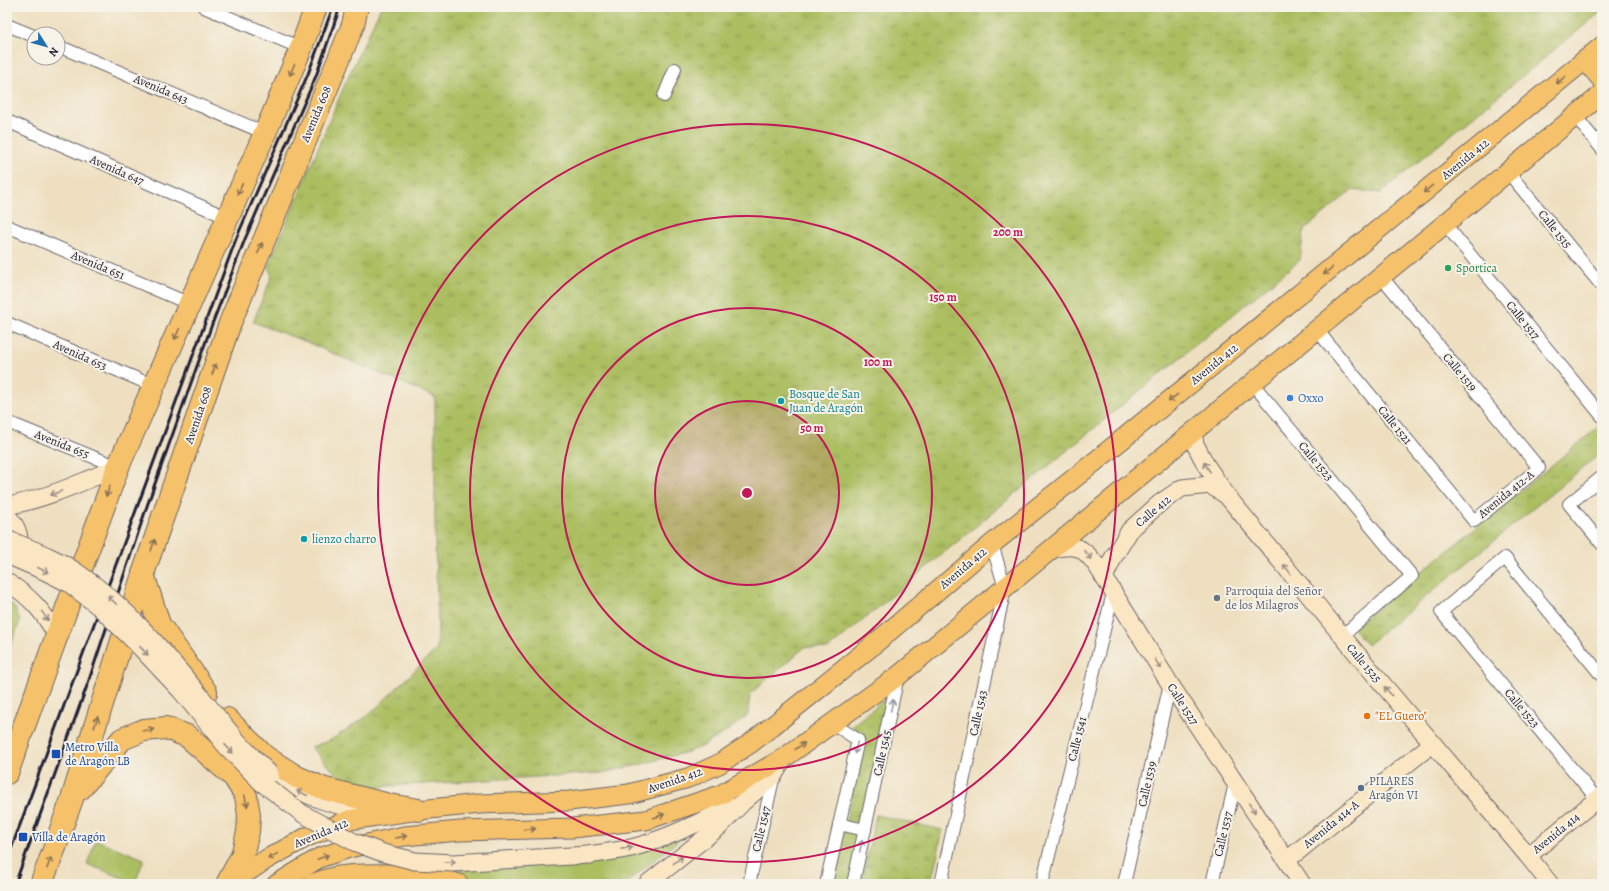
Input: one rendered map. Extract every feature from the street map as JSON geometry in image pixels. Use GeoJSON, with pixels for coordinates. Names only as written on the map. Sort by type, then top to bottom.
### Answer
{"type":"FeatureCollection","features":[{"type":"Feature","properties":{"kind":"highway"},"geometry":{"type":"LineString","coordinates":[[7,773],[118,467],[265,133],[301,48],[316,7]]}},
{"type":"Feature","properties":{"kind":"highway","name":"Avenida 608"},"geometry":{"type":"LineString","coordinates":[[41,884],[72,799],[143,574],[230,323],[353,25],[358,7]]}},
{"type":"Feature","properties":{"kind":"highway"},"geometry":{"type":"LineString","coordinates":[[143,574],[159,624],[202,687],[229,721],[264,756],[297,777],[325,789],[389,805],[420,810]]}},
{"type":"Feature","properties":{"kind":"highway"},"geometry":{"type":"LineString","coordinates":[[72,799],[122,739],[144,730],[166,728],[187,736],[234,777],[246,796],[249,815],[248,832],[242,856],[228,884]]}},
{"type":"Feature","properties":{"kind":"main road","name":"Avenida 412"},"geometry":{"type":"LineString","coordinates":[[228,884],[267,859],[307,837],[348,820],[420,810],[480,804],[569,801],[629,794],[688,778],[718,764],[751,742],[872,646],[992,544],[1097,460],[1602,46]]}},
{"type":"Feature","properties":{"kind":"main road"},"geometry":{"type":"LineString","coordinates":[[1585,60],[1602,80]]}},
{"type":"Feature","properties":{"kind":"main road","name":"Avenida 412"},"geometry":{"type":"LineString","coordinates":[[278,884],[319,858],[349,848],[411,836],[460,831],[572,828],[646,820],[720,795],[784,758],[898,676],[1602,94]]}},
{"type":"Feature","properties":{"kind":"main road"},"geometry":{"type":"LineString","coordinates":[[312,884],[337,876],[390,874],[446,880],[459,884]]}},
{"type":"Feature","properties":{"kind":"street"},"geometry":{"type":"LineString","coordinates":[[204,7],[301,48]]}},
{"type":"Feature","properties":{"kind":"street"},"geometry":{"type":"LineString","coordinates":[[7,25],[26,33]]}},
{"type":"Feature","properties":{"kind":"street","name":"Avenida 643"},"geometry":{"type":"LineString","coordinates":[[66,49],[265,133]]}},
{"type":"Feature","properties":{"kind":"street"},"geometry":{"type":"LineString","coordinates":[[664,96],[675,70]]}},
{"type":"Feature","properties":{"kind":"street"},"geometry":{"type":"LineString","coordinates":[[1575,116],[1602,149]]}},
{"type":"Feature","properties":{"kind":"street","name":"Avenida 647"},"geometry":{"type":"LineString","coordinates":[[7,121],[228,218]]}},
{"type":"Feature","properties":{"kind":"street","name":"Calle 1515"},"geometry":{"type":"LineString","coordinates":[[1508,172],[1602,286]]}},
{"type":"Feature","properties":{"kind":"street","name":"Calle 1517"},"geometry":{"type":"LineString","coordinates":[[1445,224],[1602,416]]}},
{"type":"Feature","properties":{"kind":"street","name":"Avenida 651"},"geometry":{"type":"LineString","coordinates":[[7,226],[190,304]]}},
{"type":"Feature","properties":{"kind":"street","name":"Calle 1519"},"geometry":{"type":"LineString","coordinates":[[1381,276],[1539,468]]}},
{"type":"Feature","properties":{"kind":"street","name":"Avenida 653"},"geometry":{"type":"LineString","coordinates":[[7,323],[154,386]]}},
{"type":"Feature","properties":{"kind":"street","name":"Calle 1521"},"geometry":{"type":"LineString","coordinates":[[1317,330],[1474,521]]}},
{"type":"Feature","properties":{"kind":"street","name":"Calle 1523"},"geometry":{"type":"LineString","coordinates":[[1252,383],[1412,576],[1342,636]]}},
{"type":"Feature","properties":{"kind":"street","name":"Avenida 655"},"geometry":{"type":"LineString","coordinates":[[7,422],[118,467]]}},
{"type":"Feature","properties":{"kind":"street","name":"Calle 1525"},"geometry":{"type":"LineString","coordinates":[[1193,432],[1195,444],[1206,465],[1228,496],[1342,636],[1550,884]]}},
{"type":"Feature","properties":{"kind":"street"},"geometry":{"type":"LineString","coordinates":[[7,506],[26,503],[58,492],[118,467]]}},
{"type":"Feature","properties":{"kind":"street","name":"Avenida 412-A"},"geometry":{"type":"LineString","coordinates":[[1474,521],[1539,468]]}},
{"type":"Feature","properties":{"kind":"street"},"geometry":{"type":"LineString","coordinates":[[1602,476],[1569,504],[1602,544]]}},
{"type":"Feature","properties":{"kind":"street","name":"Calle 412"},"geometry":{"type":"LineString","coordinates":[[1104,578],[1113,558],[1130,530],[1160,503],[1182,488],[1210,486],[1228,496]]}},
{"type":"Feature","properties":{"kind":"street"},"geometry":{"type":"LineString","coordinates":[[7,516],[15,525],[20,538],[16,552],[7,562]]}},
{"type":"Feature","properties":{"kind":"street"},"geometry":{"type":"LineString","coordinates":[[7,539],[50,557],[77,572],[106,594],[147,634],[190,681],[235,738],[270,774],[293,789],[318,799],[354,809],[392,814]]}},
{"type":"Feature","properties":{"kind":"street","name":"Calle 1543"},"geometry":{"type":"LineString","coordinates":[[941,884],[1005,588],[992,544]]}},
{"type":"Feature","properties":{"kind":"street","name":"Calle 1527"},"geometry":{"type":"LineString","coordinates":[[1052,549],[1068,546],[1078,547],[1086,552],[1235,784],[1302,884]]}},
{"type":"Feature","properties":{"kind":"street"},"geometry":{"type":"LineString","coordinates":[[7,555],[70,584],[98,606],[142,649],[181,691],[226,746],[262,783],[303,814],[354,842],[383,853],[415,861],[453,863],[588,855],[631,848],[668,836],[743,802]]}},
{"type":"Feature","properties":{"kind":"street","name":"Calle 1523"},"geometry":{"type":"LineString","coordinates":[[1600,800],[1441,612],[1505,558],[1602,676]]}},
{"type":"Feature","properties":{"kind":"street"},"geometry":{"type":"LineString","coordinates":[[7,582],[22,591],[38,606],[48,619],[57,636]]}},
{"type":"Feature","properties":{"kind":"street","name":"Calle 1541"},"geometry":{"type":"LineString","coordinates":[[1042,884],[1113,593]]}},
{"type":"Feature","properties":{"kind":"street","name":"Calle 1545"},"geometry":{"type":"LineString","coordinates":[[853,884],[898,676]]}},
{"type":"Feature","properties":{"kind":"street","name":"Calle 1539"},"geometry":{"type":"LineString","coordinates":[[1124,884],[1170,684]]}},
{"type":"Feature","properties":{"kind":"street"},"geometry":{"type":"LineString","coordinates":[[826,884],[858,740],[832,723]]}},
{"type":"Feature","properties":{"kind":"street","name":"Avenida 414-A"},"geometry":{"type":"LineString","coordinates":[[1287,860],[1432,744]]}},
{"type":"Feature","properties":{"kind":"street","name":"Avenida 412"},"geometry":{"type":"LineString","coordinates":[[647,884],[720,826],[743,802],[774,775],[784,758]]}},
{"type":"Feature","properties":{"kind":"street","name":"Calle 1547"},"geometry":{"type":"LineString","coordinates":[[749,884],[774,775]]}},
{"type":"Feature","properties":{"kind":"street","name":"Calle 1537"},"geometry":{"type":"LineString","coordinates":[[1212,884],[1235,784]]}},
{"type":"Feature","properties":{"kind":"street","name":"Avenida 414"},"geometry":{"type":"LineString","coordinates":[[1528,856],[1600,800]]}},
{"type":"Feature","properties":{"kind":"street"},"geometry":{"type":"LineString","coordinates":[[839,824],[865,830]]}},
{"type":"Feature","properties":{"kind":"green space","name":"Bosque de San Juan de Aragón"},"geometry":{"type":"Polygon","coordinates":[[[381,7],[1602,7],[1602,11],[1380,193],[1352,190],[1304,230],[1300,260],[1116,410],[828,649],[805,647],[750,694],[748,715],[727,731],[703,746],[687,752],[601,773],[359,788],[338,775],[311,747],[331,740],[369,715],[437,649],[435,397],[304,341],[253,322],[272,276],[268,267],[345,84],[381,7]]]}},
{"type":"Feature","properties":{"kind":"green space"},"geometry":{"type":"Polygon","coordinates":[[[1602,424],[1602,452],[1367,645],[1353,628],[1602,424]]]}},
{"type":"Feature","properties":{"kind":"green space"},"geometry":{"type":"Polygon","coordinates":[[[7,600],[15,608],[20,621],[7,654],[7,600]]]}},
{"type":"Feature","properties":{"kind":"green space"},"geometry":{"type":"Polygon","coordinates":[[[891,694],[850,884],[832,884],[864,740],[860,732],[852,726],[891,694]]]}},
{"type":"Feature","properties":{"kind":"green space"},"geometry":{"type":"Polygon","coordinates":[[[876,815],[943,830],[931,884],[861,884],[876,815]]]}},
{"type":"Feature","properties":{"kind":"green space"},"geometry":{"type":"Polygon","coordinates":[[[684,836],[625,884],[472,884],[449,871],[684,836]]]}},
{"type":"Feature","properties":{"kind":"green space"},"geometry":{"type":"Polygon","coordinates":[[[96,840],[144,859],[135,883],[87,864],[96,840]]]}},
{"type":"Feature","properties":{"kind":"railway"},"geometry":{"type":"LineString","coordinates":[[7,860],[236,239],[308,74],[333,7]]}},
{"type":"Feature","properties":{"kind":"railway"},"geometry":{"type":"LineString","coordinates":[[15,884],[88,683],[147,506],[211,327],[245,239],[316,76],[340,7]]}},
{"type":"Feature","properties":{"kind":"place","name":"Sportica"},"geometry":{"type":"Point","coordinates":[1448,268]}},
{"type":"Feature","properties":{"kind":"place","name":"Oxxo"},"geometry":{"type":"Point","coordinates":[1290,398]}},
{"type":"Feature","properties":{"kind":"place","name":"Bosque de San Juan de Aragón"},"geometry":{"type":"Point","coordinates":[781,401]}},
{"type":"Feature","properties":{"kind":"place","name":"lienzo charro"},"geometry":{"type":"Point","coordinates":[304,539]}},
{"type":"Feature","properties":{"kind":"place","name":"Parroquia del Señor de los Milagros"},"geometry":{"type":"Point","coordinates":[1217,598]}},
{"type":"Feature","properties":{"kind":"place","name":"\"EL Guero\""},"geometry":{"type":"Point","coordinates":[1367,716]}},
{"type":"Feature","properties":{"kind":"place","name":"Metro Villa de Aragón LB"},"geometry":{"type":"Point","coordinates":[56,754]}},
{"type":"Feature","properties":{"kind":"place","name":"PILARES Aragón VI"},"geometry":{"type":"Point","coordinates":[1361,788]}},
{"type":"Feature","properties":{"kind":"place","name":"Villa de Aragón"},"geometry":{"type":"Point","coordinates":[23,837]}}]}
